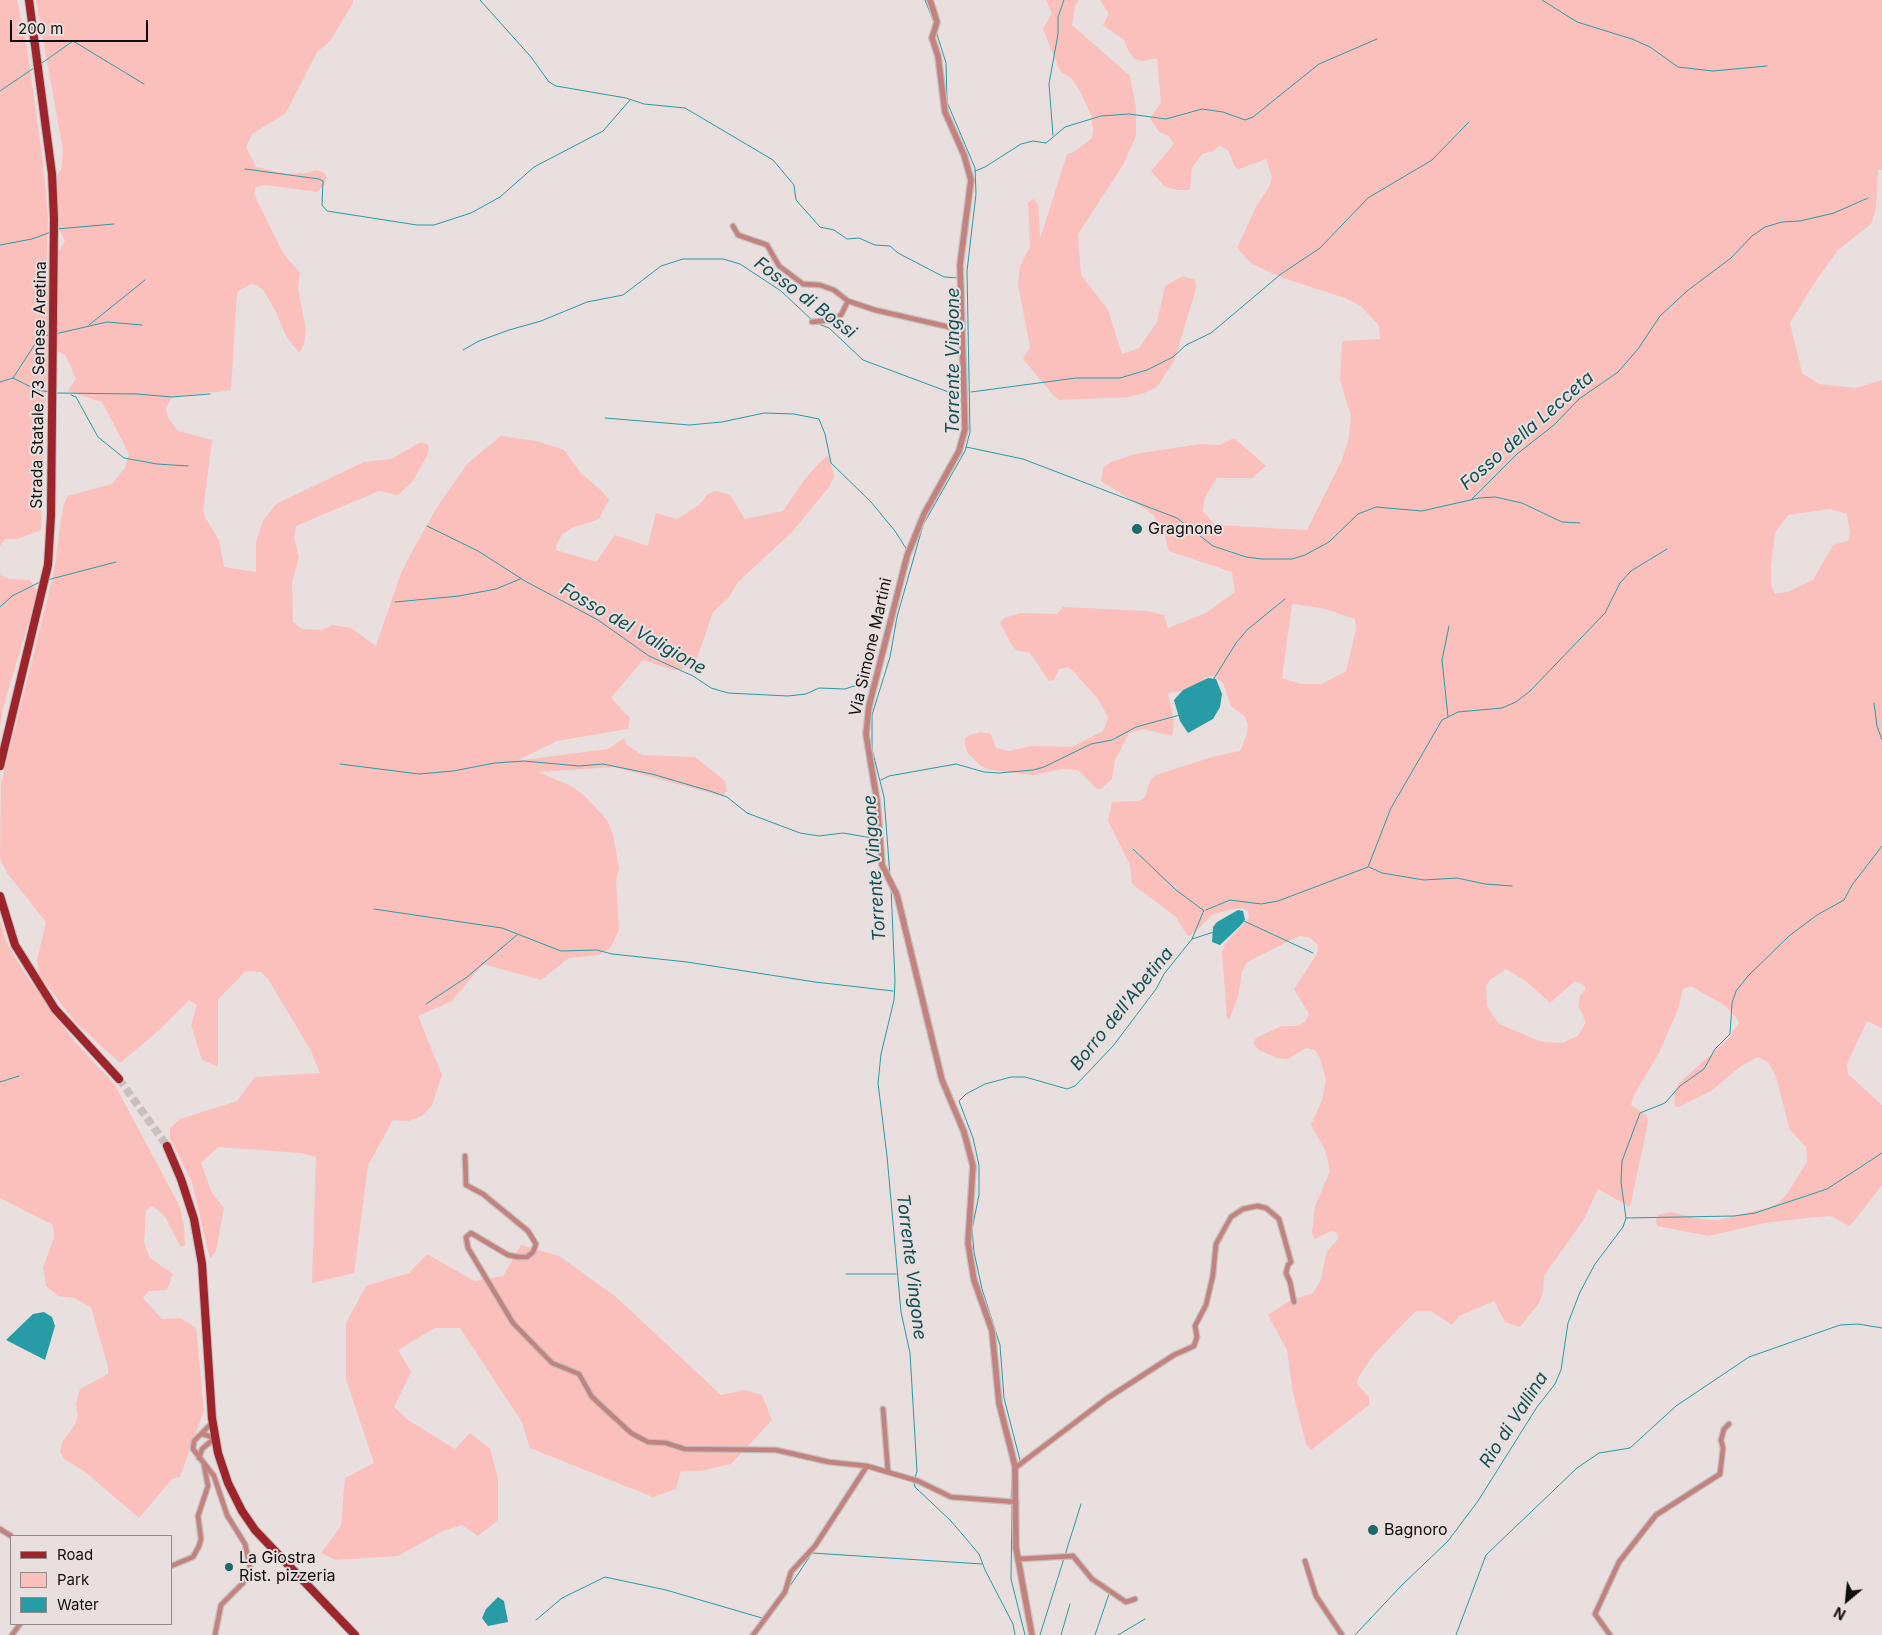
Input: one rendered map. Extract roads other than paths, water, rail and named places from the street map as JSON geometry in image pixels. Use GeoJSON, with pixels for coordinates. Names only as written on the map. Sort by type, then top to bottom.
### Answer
{"type":"FeatureCollection","features":[{"type":"Feature","properties":{"kind":"main road","name":"Strada Statale 73 Senese Aretina"},"geometry":{"type":"LineString","coordinates":[[0,766],[48,564],[52,468],[54,225],[52,174],[28,0]]}},
{"type":"Feature","properties":{"kind":"main road"},"geometry":{"type":"LineString","coordinates":[[0,896],[15,945],[55,1008],[119,1080]]}},
{"type":"Feature","properties":{"kind":"main road"},"geometry":{"type":"LineString","coordinates":[[167,1146],[182,1179],[194,1218],[202,1264],[215,1438],[228,1483],[242,1512],[255,1530],[355,1635]]}},
{"type":"Feature","properties":{"kind":"street","name":"Via Simone Martini"},"geometry":{"type":"LineString","coordinates":[[930,0],[937,22],[936,31],[932,38],[938,56],[945,112],[964,155],[971,180],[961,278],[964,429],[959,451],[924,514],[909,553],[869,706],[866,734],[877,801],[882,865],[898,895],[942,1080],[964,1132],[973,1166],[968,1243],[974,1280],[992,1331],[1000,1403],[1015,1468],[1019,1559],[1032,1635]]}},
{"type":"Feature","properties":{"kind":"street"},"geometry":{"type":"LineString","coordinates":[[733,226],[738,234],[767,244],[778,266],[803,284],[820,285],[834,290],[848,301],[875,310],[962,330]]}},
{"type":"Feature","properties":{"kind":"street"},"geometry":{"type":"LineString","coordinates":[[814,321],[832,320],[841,315],[848,301]]}},
{"type":"Feature","properties":{"kind":"street"},"geometry":{"type":"LineString","coordinates":[[465,1156],[466,1185],[483,1194],[528,1231],[536,1244],[533,1252],[527,1257],[518,1257],[508,1255],[471,1233],[466,1236],[468,1248],[513,1323],[552,1363],[579,1374],[592,1398],[631,1433],[648,1442],[666,1443],[685,1449],[776,1450],[829,1462],[867,1466],[918,1482],[951,1497],[1016,1502]]}},
{"type":"Feature","properties":{"kind":"street"},"geometry":{"type":"LineString","coordinates":[[1015,1468],[1106,1399],[1174,1355],[1194,1346],[1197,1337],[1195,1326],[1206,1305],[1213,1275],[1216,1244],[1232,1217],[1243,1209],[1257,1206],[1266,1208],[1279,1219],[1291,1262],[1286,1273],[1294,1302]]}},
{"type":"Feature","properties":{"kind":"street"},"geometry":{"type":"LineString","coordinates":[[884,1409],[888,1472]]}},
{"type":"Feature","properties":{"kind":"street"},"geometry":{"type":"LineString","coordinates":[[213,1422],[193,1446],[199,1458],[214,1476],[227,1515],[244,1544],[250,1567],[244,1583],[221,1606],[215,1635]]}},
{"type":"Feature","properties":{"kind":"street"},"geometry":{"type":"LineString","coordinates":[[1610,1635],[1595,1614],[1619,1562],[1656,1515],[1720,1474],[1723,1448],[1721,1440],[1724,1429],[1729,1424]]}},
{"type":"Feature","properties":{"kind":"street"},"geometry":{"type":"LineString","coordinates":[[202,1434],[215,1438]]}},
{"type":"Feature","properties":{"kind":"street"},"geometry":{"type":"LineString","coordinates":[[199,1458],[202,1449],[215,1438]]}},
{"type":"Feature","properties":{"kind":"street"},"geometry":{"type":"LineString","coordinates":[[206,1445],[218,1453]]}},
{"type":"Feature","properties":{"kind":"street"},"geometry":{"type":"LineString","coordinates":[[172,1566],[193,1557],[199,1546],[201,1539],[198,1516],[208,1486],[204,1464]]}},
{"type":"Feature","properties":{"kind":"street"},"geometry":{"type":"LineString","coordinates":[[754,1635],[785,1592],[791,1572],[815,1546],[867,1466]]}},
{"type":"Feature","properties":{"kind":"street"},"geometry":{"type":"LineString","coordinates":[[1019,1559],[1073,1556],[1092,1579],[1126,1602],[1135,1599]]}},
{"type":"Feature","properties":{"kind":"street"},"geometry":{"type":"LineString","coordinates":[[1305,1561],[1316,1596],[1342,1635]]}},
{"type":"Feature","properties":{"kind":"water"},"geometry":{"type":"Polygon","coordinates":[[[1208,678],[1216,679],[1222,694],[1220,707],[1213,719],[1188,733],[1180,721],[1174,700],[1183,690],[1208,678]]]}},
{"type":"Feature","properties":{"kind":"water"},"geometry":{"type":"Polygon","coordinates":[[[1238,910],[1243,911],[1245,920],[1241,925],[1220,945],[1212,942],[1213,927],[1217,922],[1238,910]]]}},
{"type":"Feature","properties":{"kind":"water"},"geometry":{"type":"Polygon","coordinates":[[[44,1312],[52,1317],[55,1326],[45,1360],[6,1340],[33,1314],[44,1312]]]}},
{"type":"Feature","properties":{"kind":"water"},"geometry":{"type":"Polygon","coordinates":[[[498,1597],[504,1601],[508,1622],[488,1626],[482,1618],[486,1609],[498,1597]]]}},
{"type":"Feature","properties":{"kind":"waterway"},"geometry":{"type":"LineString","coordinates":[[480,0],[531,57],[549,82],[556,86],[626,98],[644,104],[685,108],[773,160],[794,185],[796,200],[820,227],[834,230],[847,239],[859,238],[875,245],[890,246],[898,253],[944,277],[959,278]]}},
{"type":"Feature","properties":{"kind":"waterway","name":"Torrente Vingone"},"geometry":{"type":"LineString","coordinates":[[925,0],[934,22]]}},
{"type":"Feature","properties":{"kind":"waterway"},"geometry":{"type":"LineString","coordinates":[[1053,135],[1049,84],[1058,34],[1058,17],[1064,0]]}},
{"type":"Feature","properties":{"kind":"waterway"},"geometry":{"type":"LineString","coordinates":[[1542,0],[1577,22],[1632,39],[1650,47],[1678,67],[1713,71],[1767,66]]}},
{"type":"Feature","properties":{"kind":"waterway","name":"Torrente Vingone"},"geometry":{"type":"LineString","coordinates":[[890,876],[884,797],[872,749],[872,715],[890,657],[897,617],[923,525],[965,451],[970,432],[967,271],[976,194],[975,168],[947,102],[946,63],[936,31]]}},
{"type":"Feature","properties":{"kind":"waterway"},"geometry":{"type":"LineString","coordinates":[[975,171],[985,167],[1021,144],[1033,141],[1046,143],[1065,127],[1101,116],[1129,114],[1166,119],[1202,109],[1223,112],[1245,120],[1253,117],[1319,64],[1377,39]]}},
{"type":"Feature","properties":{"kind":"waterway"},"geometry":{"type":"LineString","coordinates":[[42,63],[73,41],[144,84]]}},
{"type":"Feature","properties":{"kind":"waterway"},"geometry":{"type":"LineString","coordinates":[[0,91],[34,68]]}},
{"type":"Feature","properties":{"kind":"waterway"},"geometry":{"type":"LineString","coordinates":[[245,169],[323,181],[322,205],[327,211],[417,225],[434,225],[471,213],[500,197],[534,167],[603,131],[630,100]]}},
{"type":"Feature","properties":{"kind":"waterway"},"geometry":{"type":"LineString","coordinates":[[971,392],[1076,378],[1120,378],[1147,370],[1173,357],[1186,345],[1211,333],[1281,274],[1320,248],[1368,198],[1432,160],[1469,122]]}},
{"type":"Feature","properties":{"kind":"waterway","name":"Fosso della Lecceta"},"geometry":{"type":"LineString","coordinates":[[1471,500],[1517,454],[1554,425],[1579,399],[1618,372],[1638,349],[1660,316],[1687,291],[1731,258],[1752,236],[1765,227],[1782,222],[1800,221],[1834,213],[1868,198]]}},
{"type":"Feature","properties":{"kind":"waterway"},"geometry":{"type":"LineString","coordinates":[[57,229],[114,224]]}},
{"type":"Feature","properties":{"kind":"waterway"},"geometry":{"type":"LineString","coordinates":[[0,245],[32,239],[51,232]]}},
{"type":"Feature","properties":{"kind":"waterway","name":"Fosso di Bossi"},"geometry":{"type":"LineString","coordinates":[[463,350],[479,341],[541,321],[587,302],[623,295],[661,266],[683,259],[723,259],[740,264],[781,291],[813,321]]}},
{"type":"Feature","properties":{"kind":"waterway"},"geometry":{"type":"LineString","coordinates":[[89,325],[145,280]]}},
{"type":"Feature","properties":{"kind":"waterway"},"geometry":{"type":"LineString","coordinates":[[55,334],[107,322],[142,325]]}},
{"type":"Feature","properties":{"kind":"waterway","name":"Fosso di Bossi"},"geometry":{"type":"LineString","coordinates":[[816,323],[829,328],[863,360],[962,397]]}},
{"type":"Feature","properties":{"kind":"waterway"},"geometry":{"type":"LineString","coordinates":[[0,382],[13,378],[39,338],[48,335]]}},
{"type":"Feature","properties":{"kind":"waterway"},"geometry":{"type":"LineString","coordinates":[[13,378],[37,390],[50,392]]}},
{"type":"Feature","properties":{"kind":"waterway"},"geometry":{"type":"LineString","coordinates":[[57,393],[137,394],[172,397],[210,394]]}},
{"type":"Feature","properties":{"kind":"waterway"},"geometry":{"type":"LineString","coordinates":[[71,395],[76,397],[98,437],[124,458],[157,464],[188,466]]}},
{"type":"Feature","properties":{"kind":"waterway"},"geometry":{"type":"LineString","coordinates":[[605,418],[689,425],[722,422],[764,413],[794,414],[819,419],[825,434],[831,463],[871,502],[895,531],[907,550]]}},
{"type":"Feature","properties":{"kind":"waterway","name":"Fosso della Lecceta"},"geometry":{"type":"LineString","coordinates":[[966,447],[1023,459],[1177,518],[1213,546],[1246,557],[1262,559],[1292,559],[1305,555],[1329,542],[1358,514],[1376,507],[1422,511],[1479,498],[1495,497],[1522,503],[1562,522],[1580,523]]}},
{"type":"Feature","properties":{"kind":"waterway","name":"Fosso del Valigione"},"geometry":{"type":"LineString","coordinates":[[427,526],[478,551],[525,581],[598,620],[649,656],[693,676],[711,688],[728,693],[788,696],[806,694],[819,688],[871,687]]}},
{"type":"Feature","properties":{"kind":"waterway","name":"Borro dell'Abetina"},"geometry":{"type":"LineString","coordinates":[[1206,910],[1230,900],[1261,904],[1278,901],[1368,867],[1391,808],[1442,720],[1458,712],[1502,708],[1516,702],[1530,691],[1605,613],[1620,583],[1631,571],[1667,549]]}},
{"type":"Feature","properties":{"kind":"waterway"},"geometry":{"type":"LineString","coordinates":[[47,580],[116,562]]}},
{"type":"Feature","properties":{"kind":"waterway"},"geometry":{"type":"LineString","coordinates":[[395,602],[459,596],[496,589],[520,579]]}},
{"type":"Feature","properties":{"kind":"waterway"},"geometry":{"type":"LineString","coordinates":[[0,607],[12,596],[40,582]]}},
{"type":"Feature","properties":{"kind":"waterway"},"geometry":{"type":"LineString","coordinates":[[1213,680],[1236,643],[1248,629],[1285,599]]}},
{"type":"Feature","properties":{"kind":"waterway"},"geometry":{"type":"LineString","coordinates":[[1448,717],[1442,660],[1449,626]]}},
{"type":"Feature","properties":{"kind":"waterway"},"geometry":{"type":"LineString","coordinates":[[1874,703],[1877,726],[1882,740]]}},
{"type":"Feature","properties":{"kind":"waterway"},"geometry":{"type":"LineString","coordinates":[[881,780],[889,776],[956,764],[984,772],[999,773],[1033,770],[1044,767],[1091,744],[1112,740],[1136,727],[1180,715]]}},
{"type":"Feature","properties":{"kind":"waterway"},"geometry":{"type":"LineString","coordinates":[[340,764],[419,774],[453,771],[495,763],[524,761],[579,766],[603,764],[652,774],[710,791],[727,797],[747,813],[800,833],[819,836],[843,833],[878,839]]}},
{"type":"Feature","properties":{"kind":"waterway","name":"Rio di Vallina"},"geometry":{"type":"LineString","coordinates":[[1355,1635],[1401,1586],[1448,1541],[1478,1501],[1537,1407],[1555,1384],[1561,1370],[1568,1323],[1580,1292],[1595,1264],[1623,1227],[1626,1218],[1621,1182],[1622,1161],[1640,1113],[1665,1103],[1680,1086],[1704,1069],[1715,1049],[1730,1034],[1732,1003],[1736,991],[1748,976],[1789,936],[1817,915],[1844,900],[1852,885],[1882,846]]}},
{"type":"Feature","properties":{"kind":"waterway"},"geometry":{"type":"LineString","coordinates":[[1133,849],[1176,890],[1203,910]]}},
{"type":"Feature","properties":{"kind":"waterway"},"geometry":{"type":"LineString","coordinates":[[1369,867],[1382,873],[1424,880],[1457,878],[1485,884],[1512,886]]}},
{"type":"Feature","properties":{"kind":"waterway","name":"Torrente Vingone"},"geometry":{"type":"LineString","coordinates":[[891,887],[895,981],[894,1000],[881,1054],[878,1083],[887,1156],[901,1312],[910,1353],[917,1471],[915,1478]]}},
{"type":"Feature","properties":{"kind":"waterway"},"geometry":{"type":"LineString","coordinates":[[374,909],[502,928],[561,951],[597,950],[612,954],[687,962],[815,982],[893,991]]}},
{"type":"Feature","properties":{"kind":"waterway","name":"Borro dell'Abetina"},"geometry":{"type":"LineString","coordinates":[[1017,1464],[1020,1460],[1004,1398],[1000,1345],[982,1289],[974,1252],[972,1229],[979,1195],[979,1165],[973,1138],[959,1101],[966,1094],[985,1084],[1011,1077],[1025,1077],[1067,1089],[1075,1086],[1113,1046],[1156,989],[1164,974],[1192,939],[1204,910]]}},
{"type":"Feature","properties":{"kind":"waterway"},"geometry":{"type":"LineString","coordinates":[[1244,921],[1313,953]]}},
{"type":"Feature","properties":{"kind":"waterway"},"geometry":{"type":"LineString","coordinates":[[1192,939],[1214,932]]}},
{"type":"Feature","properties":{"kind":"waterway"},"geometry":{"type":"LineString","coordinates":[[426,1004],[467,977],[517,935]]}},
{"type":"Feature","properties":{"kind":"waterway"},"geometry":{"type":"LineString","coordinates":[[0,1082],[19,1076]]}},
{"type":"Feature","properties":{"kind":"waterway"},"geometry":{"type":"LineString","coordinates":[[1626,1218],[1734,1216],[1755,1213],[1827,1189],[1882,1153]]}},
{"type":"Feature","properties":{"kind":"waterway"},"geometry":{"type":"LineString","coordinates":[[846,1274],[896,1274]]}},
{"type":"Feature","properties":{"kind":"waterway"},"geometry":{"type":"LineString","coordinates":[[1456,1635],[1486,1555],[1577,1468],[1599,1453],[1630,1448],[1676,1406],[1749,1357],[1840,1325],[1858,1324],[1882,1328]]}},
{"type":"Feature","properties":{"kind":"waterway","name":"Borro dell'Abetina"},"geometry":{"type":"LineString","coordinates":[[1011,1500],[1013,1470]]}},
{"type":"Feature","properties":{"kind":"waterway","name":"Torrente Vingone"},"geometry":{"type":"LineString","coordinates":[[914,1482],[915,1487],[951,1521],[979,1554],[985,1570],[1013,1624],[1015,1635]]}},
{"type":"Feature","properties":{"kind":"waterway","name":"Borro dell'Abetina"},"geometry":{"type":"LineString","coordinates":[[1012,1504],[1011,1579],[1025,1635]]}},
{"type":"Feature","properties":{"kind":"waterway"},"geometry":{"type":"LineString","coordinates":[[1040,1635],[1081,1504]]}},
{"type":"Feature","properties":{"kind":"waterway"},"geometry":{"type":"LineString","coordinates":[[788,1589],[812,1553],[982,1564]]}},
{"type":"Feature","properties":{"kind":"waterway"},"geometry":{"type":"LineString","coordinates":[[536,1620],[562,1598],[605,1577],[666,1590],[762,1618],[767,1613]]}},
{"type":"Feature","properties":{"kind":"waterway"},"geometry":{"type":"LineString","coordinates":[[1095,1635],[1109,1594]]}},
{"type":"Feature","properties":{"kind":"waterway"},"geometry":{"type":"LineString","coordinates":[[1061,1635],[1070,1604]]}},
{"type":"Feature","properties":{"kind":"waterway"},"geometry":{"type":"LineString","coordinates":[[1118,1635],[1145,1619]]}},
{"type":"Feature","properties":{"kind":"tunnel"},"geometry":{"type":"LineString","coordinates":[[119,1079],[167,1146]]}},
{"type":"Feature","properties":{"kind":"place","name":"Gragnone"},"geometry":{"type":"Point","coordinates":[1137,529]}},
{"type":"Feature","properties":{"kind":"place","name":"Bagnoro"},"geometry":{"type":"Point","coordinates":[1373,1530]}},
{"type":"Feature","properties":{"kind":"place","name":"La Giostra Rist. pizzeria"},"geometry":{"type":"Point","coordinates":[229,1567]}}]}
